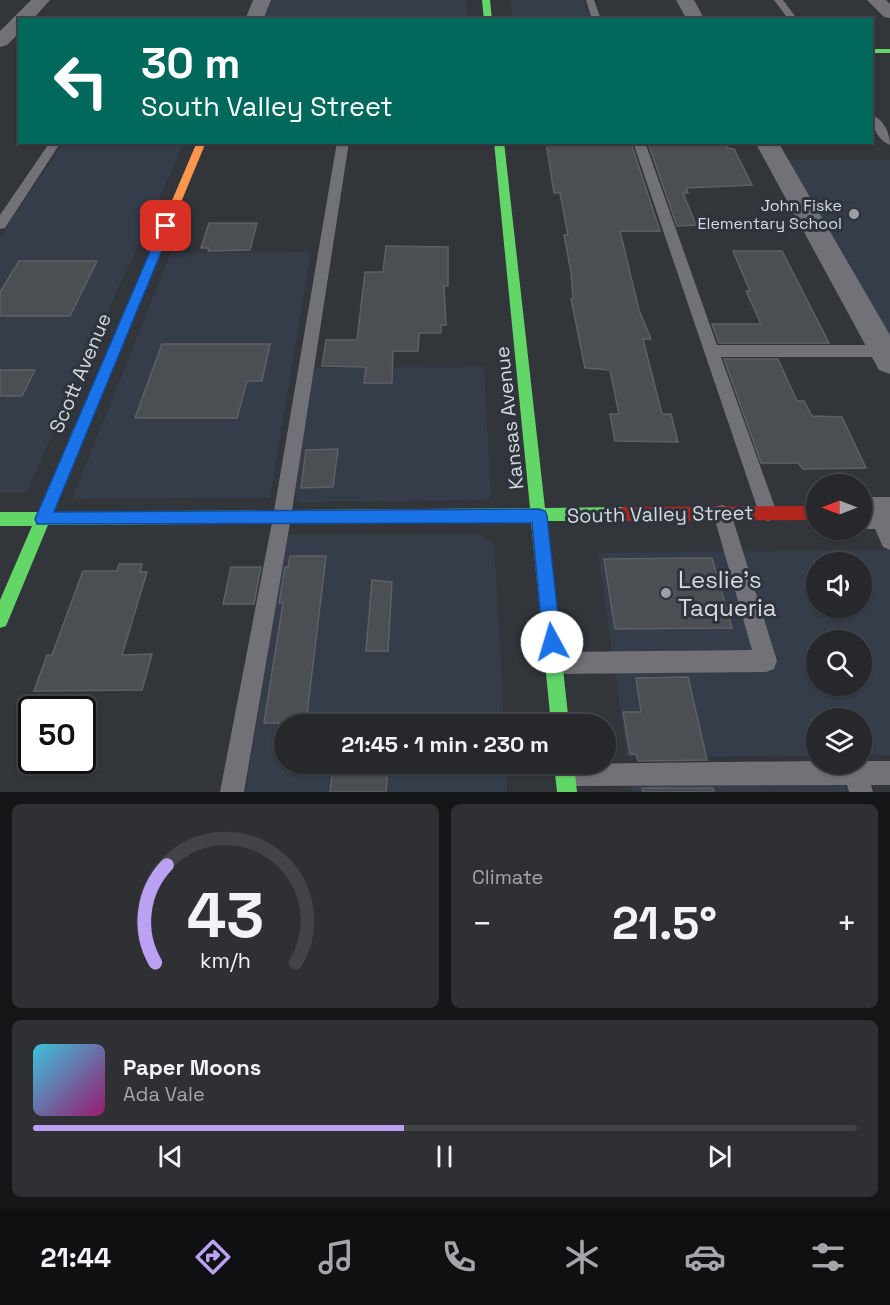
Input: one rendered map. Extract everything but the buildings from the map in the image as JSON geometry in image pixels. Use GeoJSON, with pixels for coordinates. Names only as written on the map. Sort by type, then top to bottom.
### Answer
{"type":"FeatureCollection","features":[{"type":"Feature","properties":{"kind":"street"},"geometry":{"type":"LineString","coordinates":[[22,18],[40,0]]}},
{"type":"Feature","properties":{"kind":"street"},"geometry":{"type":"LineString","coordinates":[[255,18],[262,0]]}},
{"type":"Feature","properties":{"kind":"street"},"geometry":{"type":"LineString","coordinates":[[486,0],[488,18]]}},
{"type":"Feature","properties":{"kind":"street"},"geometry":{"type":"LineString","coordinates":[[685,0],[695,18]]}},
{"type":"Feature","properties":{"kind":"street"},"geometry":{"type":"LineString","coordinates":[[876,0],[890,13]]}},
{"type":"Feature","properties":{"kind":"street"},"geometry":{"type":"LineString","coordinates":[[0,41],[18,22]]}},
{"type":"Feature","properties":{"kind":"street"},"geometry":{"type":"LineString","coordinates":[[873,51],[890,51]]}},
{"type":"Feature","properties":{"kind":"street"},"geometry":{"type":"LineString","coordinates":[[0,52],[18,52]]}},
{"type":"Feature","properties":{"kind":"street","name":"Scott Avenue"},"geometry":{"type":"LineString","coordinates":[[0,621],[201,144]]}},
{"type":"Feature","properties":{"kind":"street","name":"Kansas Avenue"},"geometry":{"type":"LineString","coordinates":[[500,144],[559,714]]}},
{"type":"Feature","properties":{"kind":"street"},"geometry":{"type":"LineString","coordinates":[[767,144],[887,356]]}},
{"type":"Feature","properties":{"kind":"street","name":"South Valley Street"},"geometry":{"type":"LineString","coordinates":[[0,519],[806,513]]}},
{"type":"Feature","properties":{"kind":"lane"},"geometry":{"type":"LineString","coordinates":[[590,0],[596,18]]}},
{"type":"Feature","properties":{"kind":"lane"},"geometry":{"type":"LineString","coordinates":[[778,0],[792,18]]}},
{"type":"Feature","properties":{"kind":"lane"},"geometry":{"type":"LineString","coordinates":[[873,119],[890,141]]}},
{"type":"Feature","properties":{"kind":"lane"},"geometry":{"type":"LineString","coordinates":[[0,225],[55,144]]}},
{"type":"Feature","properties":{"kind":"lane"},"geometry":{"type":"LineString","coordinates":[[232,792],[282,518],[343,144]]}},
{"type":"Feature","properties":{"kind":"lane"},"geometry":{"type":"LineString","coordinates":[[640,144],[768,513]]}},
{"type":"Feature","properties":{"kind":"lane"},"geometry":{"type":"LineString","coordinates":[[712,351],[887,356]]}},
{"type":"Feature","properties":{"kind":"lane"},"geometry":{"type":"LineString","coordinates":[[554,663],[766,661],[722,513]]}},
{"type":"Feature","properties":{"kind":"lane"},"geometry":{"type":"LineString","coordinates":[[565,776],[858,783],[890,773]]}},
{"type":"Feature","properties":{"kind":"shaded area"},"geometry":{"type":"Polygon","coordinates":[[[272,0],[466,0],[467,18],[264,18],[272,0]]]}},
{"type":"Feature","properties":{"kind":"shaded area"},"geometry":{"type":"Polygon","coordinates":[[[510,0],[584,0],[591,18],[513,18],[510,0]]]}},
{"type":"Feature","properties":{"kind":"shaded area"},"geometry":{"type":"Polygon","coordinates":[[[62,144],[184,144],[26,493],[0,493],[0,237],[62,144]]]}},
{"type":"Feature","properties":{"kind":"shaded area","name":"John Fiske Elementary School"},"geometry":{"type":"Polygon","coordinates":[[[787,160],[890,160],[890,338],[787,160]]]}},
{"type":"Feature","properties":{"kind":"shaded area"},"geometry":{"type":"Polygon","coordinates":[[[311,252],[270,498],[72,499],[171,253],[311,252]]]}},
{"type":"Feature","properties":{"kind":"shaded area"},"geometry":{"type":"Polygon","coordinates":[[[484,367],[491,495],[487,500],[297,502],[295,480],[312,368],[484,367]]]}},
{"type":"Feature","properties":{"kind":"shaded area"},"geometry":{"type":"Polygon","coordinates":[[[287,535],[482,535],[494,544],[503,714],[274,714],[274,774],[506,774],[507,792],[245,792],[287,535]]]}},
{"type":"Feature","properties":{"kind":"shaded area"},"geometry":{"type":"Polygon","coordinates":[[[890,550],[890,755],[872,755],[872,708],[806,708],[806,756],[627,757],[598,553],[890,550]]]}},
{"type":"Feature","properties":{"kind":"shaded area"},"geometry":{"type":"Polygon","coordinates":[[[631,784],[845,784],[847,792],[632,792],[631,784]]]}},
{"type":"Feature","properties":{"kind":"traffic: fast"},"geometry":{"type":"LineString","coordinates":[[486,0],[488,18]]}},
{"type":"Feature","properties":{"kind":"traffic: fast"},"geometry":{"type":"LineString","coordinates":[[873,51],[890,51]]}},
{"type":"Feature","properties":{"kind":"traffic: fast"},"geometry":{"type":"LineString","coordinates":[[499,144],[559,714]]}},
{"type":"Feature","properties":{"kind":"traffic: fast"},"geometry":{"type":"LineString","coordinates":[[0,620],[167,224]]}},
{"type":"Feature","properties":{"kind":"traffic: fast"},"geometry":{"type":"LineString","coordinates":[[0,519],[623,514]]}},
{"type":"Feature","properties":{"kind":"traffic: fast"},"geometry":{"type":"LineString","coordinates":[[565,774],[567,792]]}},
{"type":"Feature","properties":{"kind":"traffic: slow"},"geometry":{"type":"LineString","coordinates":[[167,224],[201,144]]}},
{"type":"Feature","properties":{"kind":"traffic: jam"},"geometry":{"type":"LineString","coordinates":[[623,514],[806,513]]}},
{"type":"Feature","properties":{"kind":"place","name":"John Fiske Elementary School"},"geometry":{"type":"Point","coordinates":[854,214]}},
{"type":"Feature","properties":{"kind":"place","name":"Leslie's Taqueria"},"geometry":{"type":"Point","coordinates":[666,593]}},
{"type":"Feature","properties":{"kind":"route"},"geometry":{"type":"LineString","coordinates":[[166,226],[43,519],[539,516],[552,642]]}}]}
